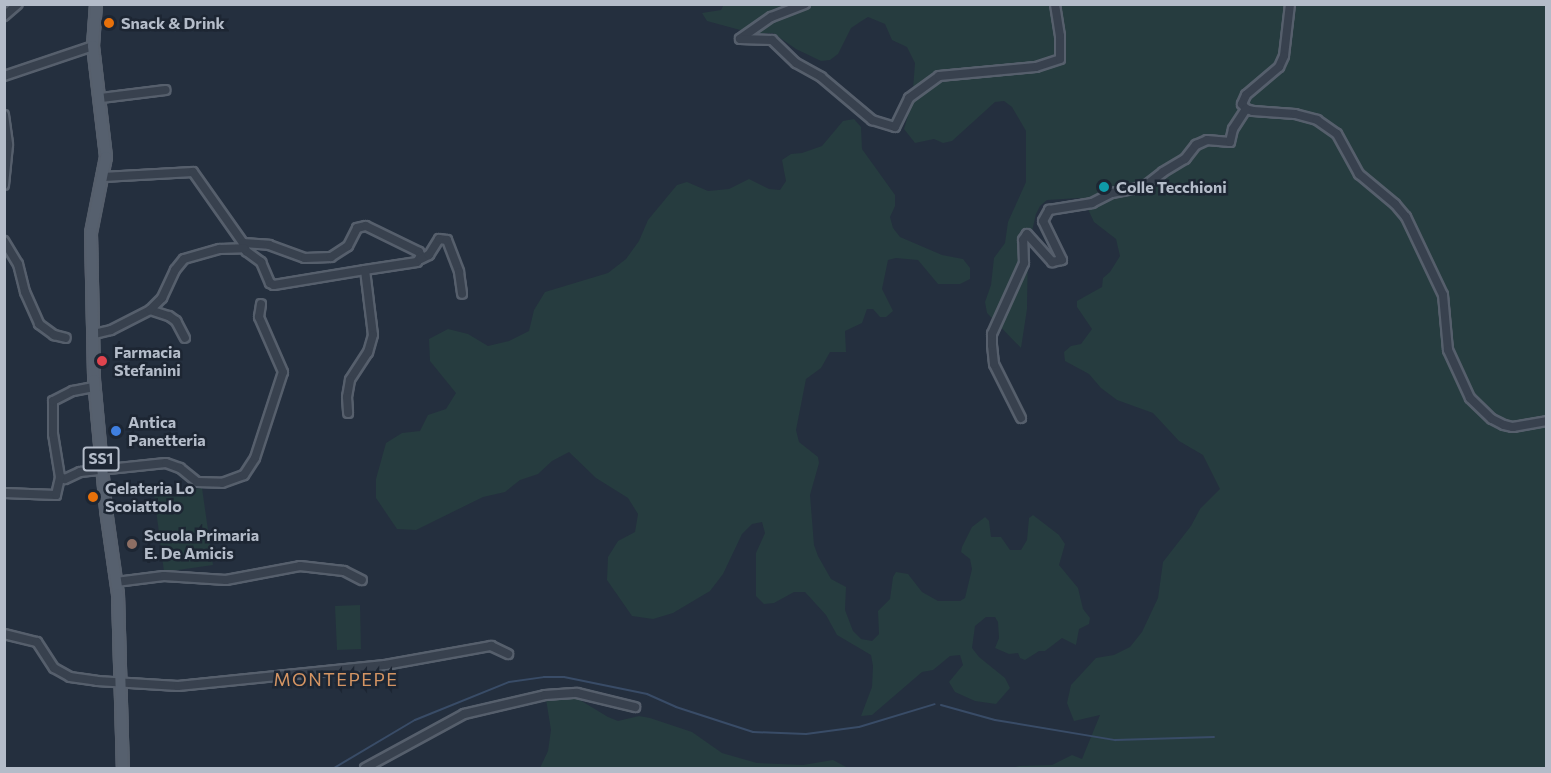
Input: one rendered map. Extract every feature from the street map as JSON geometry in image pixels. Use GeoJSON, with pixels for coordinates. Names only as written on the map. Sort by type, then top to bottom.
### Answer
{"type":"FeatureCollection","features":[{"type":"Feature","properties":{"kind":"main road","name":"SS1"},"geometry":{"type":"LineString","coordinates":[[96,4],[93,46],[106,140],[104,177],[91,233],[94,387],[116,582],[123,768]]}},
{"type":"Feature","properties":{"kind":"street"},"geometry":{"type":"LineString","coordinates":[[4,16],[18,4]]}},
{"type":"Feature","properties":{"kind":"street"},"geometry":{"type":"LineString","coordinates":[[805,4],[771,17],[740,39],[772,40],[796,63],[821,77],[872,120],[895,127],[909,98],[939,76],[1036,67],[1060,59],[1060,36],[1055,4]]}},
{"type":"Feature","properties":{"kind":"street"},"geometry":{"type":"LineString","coordinates":[[1290,4],[1284,56],[1268,79],[1246,95],[1242,104],[1246,109],[1296,114],[1317,120],[1337,134],[1359,174],[1395,204],[1406,217],[1443,295],[1448,350],[1470,398],[1492,419],[1504,425],[1520,426],[1546,421]]}},
{"type":"Feature","properties":{"kind":"street"},"geometry":{"type":"LineString","coordinates":[[4,76],[93,46]]}},
{"type":"Feature","properties":{"kind":"street"},"geometry":{"type":"LineString","coordinates":[[100,98],[166,90]]}},
{"type":"Feature","properties":{"kind":"street"},"geometry":{"type":"LineString","coordinates":[[1021,418],[994,364],[992,334],[1024,263],[1023,240],[1027,234],[1052,262],[1062,260],[1043,221],[1049,210],[1092,203],[1112,193],[1144,187],[1185,159],[1196,146],[1207,140],[1230,142],[1233,129],[1246,109]]}},
{"type":"Feature","properties":{"kind":"street"},"geometry":{"type":"LineString","coordinates":[[4,115],[8,145],[4,185]]}},
{"type":"Feature","properties":{"kind":"street"},"geometry":{"type":"LineString","coordinates":[[104,177],[193,172],[244,245],[261,262],[270,283],[274,285],[414,263],[429,255],[439,239],[447,240],[459,272],[462,294]]}},
{"type":"Feature","properties":{"kind":"street"},"geometry":{"type":"LineString","coordinates":[[94,334],[111,330],[132,317],[150,310],[162,298],[175,270],[184,260],[220,249],[244,245],[268,245],[305,258],[332,257],[344,250],[357,228],[366,226],[412,246],[419,252],[421,259]]}},
{"type":"Feature","properties":{"kind":"street"},"geometry":{"type":"LineString","coordinates":[[4,242],[18,264],[25,292],[39,324],[54,335],[66,338]]}},
{"type":"Feature","properties":{"kind":"street"},"geometry":{"type":"LineString","coordinates":[[348,413],[347,397],[350,380],[368,352],[373,335],[365,270]]}},
{"type":"Feature","properties":{"kind":"street"},"geometry":{"type":"LineString","coordinates":[[60,477],[65,478],[80,472],[166,463],[172,464],[197,482],[210,483],[238,478],[248,471],[259,447],[283,372],[259,317],[261,304]]}},
{"type":"Feature","properties":{"kind":"street"},"geometry":{"type":"LineString","coordinates":[[150,310],[169,316],[176,321],[185,338]]}},
{"type":"Feature","properties":{"kind":"street"},"geometry":{"type":"LineString","coordinates":[[4,493],[56,495],[60,477],[52,434],[54,400],[62,395],[94,387]]}},
{"type":"Feature","properties":{"kind":"street"},"geometry":{"type":"LineString","coordinates":[[116,582],[164,576],[226,580],[300,566],[344,570],[362,580]]}},
{"type":"Feature","properties":{"kind":"street"},"geometry":{"type":"LineString","coordinates":[[4,634],[37,642],[54,668],[70,676],[121,683],[178,686],[385,664],[491,646],[508,654]]}},
{"type":"Feature","properties":{"kind":"street"},"geometry":{"type":"LineString","coordinates":[[364,768],[464,714],[546,695],[577,693],[635,707]]}},
{"type":"Feature","properties":{"kind":"green space"},"geometry":{"type":"Polygon","coordinates":[[[724,4],[1546,5],[1546,768],[1011,768],[1052,765],[1072,755],[1082,759],[1100,715],[1074,721],[1067,703],[1071,685],[1096,658],[1114,655],[1130,647],[1142,632],[1158,598],[1163,562],[1191,526],[1200,509],[1220,489],[1203,455],[1179,441],[1153,413],[1117,400],[1101,388],[1089,374],[1065,361],[1064,352],[1071,346],[1081,344],[1092,329],[1077,307],[1077,301],[1102,287],[1103,278],[1110,272],[1120,256],[1116,239],[1094,222],[1080,198],[1047,200],[1036,214],[1028,248],[1027,309],[1021,348],[987,313],[985,302],[991,285],[994,258],[1005,243],[1008,222],[1026,182],[1026,131],[1012,107],[1004,101],[995,102],[952,141],[943,143],[934,139],[915,143],[904,129],[912,102],[915,63],[907,47],[892,40],[885,24],[868,17],[851,28],[838,54],[830,60],[821,61],[796,49],[773,33],[755,34],[707,21],[702,13],[721,10],[724,4]]]}},
{"type":"Feature","properties":{"kind":"green space"},"geometry":{"type":"Polygon","coordinates":[[[854,119],[861,127],[862,149],[895,195],[895,206],[890,217],[893,228],[900,237],[942,255],[963,259],[970,268],[970,279],[960,284],[938,284],[918,260],[896,258],[888,260],[882,289],[893,311],[886,317],[880,317],[873,309],[867,309],[862,323],[845,331],[846,352],[830,352],[821,368],[806,379],[796,430],[799,442],[818,457],[819,463],[810,495],[814,545],[818,556],[831,579],[846,587],[845,610],[853,631],[861,639],[872,641],[879,634],[878,611],[890,599],[893,577],[896,572],[908,574],[922,592],[938,601],[960,601],[965,598],[972,569],[970,559],[961,552],[972,527],[985,517],[989,521],[991,537],[1001,537],[1010,550],[1021,550],[1027,540],[1029,518],[1033,515],[1059,535],[1065,544],[1059,565],[1078,588],[1083,609],[1090,618],[1089,624],[1079,629],[1076,645],[1062,638],[1045,651],[1039,651],[1025,660],[1020,658],[1018,653],[1009,654],[995,648],[999,638],[998,622],[995,617],[986,617],[975,626],[972,648],[979,657],[1005,678],[1010,688],[996,704],[975,701],[955,692],[949,682],[963,665],[960,655],[950,656],[933,670],[922,672],[872,715],[861,716],[872,687],[871,655],[837,635],[826,615],[805,592],[794,592],[774,603],[764,604],[756,596],[756,553],[765,533],[762,522],[752,524],[742,534],[723,574],[710,591],[673,613],[653,619],[632,616],[607,580],[608,557],[618,541],[635,532],[638,514],[628,498],[596,478],[569,452],[552,461],[538,474],[520,480],[505,492],[483,497],[416,530],[397,529],[376,498],[376,479],[386,443],[402,433],[420,431],[428,415],[446,409],[456,393],[430,361],[429,339],[448,329],[468,334],[488,346],[509,341],[529,331],[534,310],[545,292],[608,273],[626,259],[639,241],[648,220],[677,185],[687,182],[708,191],[729,189],[749,179],[769,189],[780,190],[786,181],[782,160],[791,154],[822,146],[843,121],[854,119]]]}},
{"type":"Feature","properties":{"kind":"green space"},"geometry":{"type":"Polygon","coordinates":[[[202,488],[213,565],[164,572],[154,494],[202,488]]]}},
{"type":"Feature","properties":{"kind":"green space"},"geometry":{"type":"Polygon","coordinates":[[[360,605],[361,649],[337,650],[335,606],[360,605]]]}},
{"type":"Feature","properties":{"kind":"green space"},"geometry":{"type":"Polygon","coordinates":[[[570,694],[618,721],[639,716],[650,718],[692,732],[722,753],[757,763],[803,765],[833,760],[848,768],[540,768],[548,751],[551,730],[546,699],[570,694]]]}},
{"type":"Feature","properties":{"kind":"waterway"},"geometry":{"type":"LineString","coordinates":[[334,768],[415,720],[509,682],[544,677],[564,677],[647,694],[676,707],[753,732],[806,734],[859,727],[935,704]]}},
{"type":"Feature","properties":{"kind":"waterway"},"geometry":{"type":"LineString","coordinates":[[941,705],[995,720],[1115,740],[1214,737]]}},
{"type":"Feature","properties":{"kind":"place","name":"Snack & Drink"},"geometry":{"type":"Point","coordinates":[109,23]}},
{"type":"Feature","properties":{"kind":"place","name":"Colle Tecchioni"},"geometry":{"type":"Point","coordinates":[1104,187]}},
{"type":"Feature","properties":{"kind":"place","name":"Farmacia Stefanini"},"geometry":{"type":"Point","coordinates":[102,361]}},
{"type":"Feature","properties":{"kind":"place","name":"Antica Panetteria"},"geometry":{"type":"Point","coordinates":[116,431]}},
{"type":"Feature","properties":{"kind":"place","name":"Gelateria Lo Scoiattolo"},"geometry":{"type":"Point","coordinates":[93,497]}},
{"type":"Feature","properties":{"kind":"place","name":"Scuola Primaria E. De Amicis"},"geometry":{"type":"Point","coordinates":[132,544]}},
{"type":"Feature","properties":{"kind":"district","name":"MONTEPEPE"},"geometry":{"type":"Point","coordinates":[336,679]}}]}
